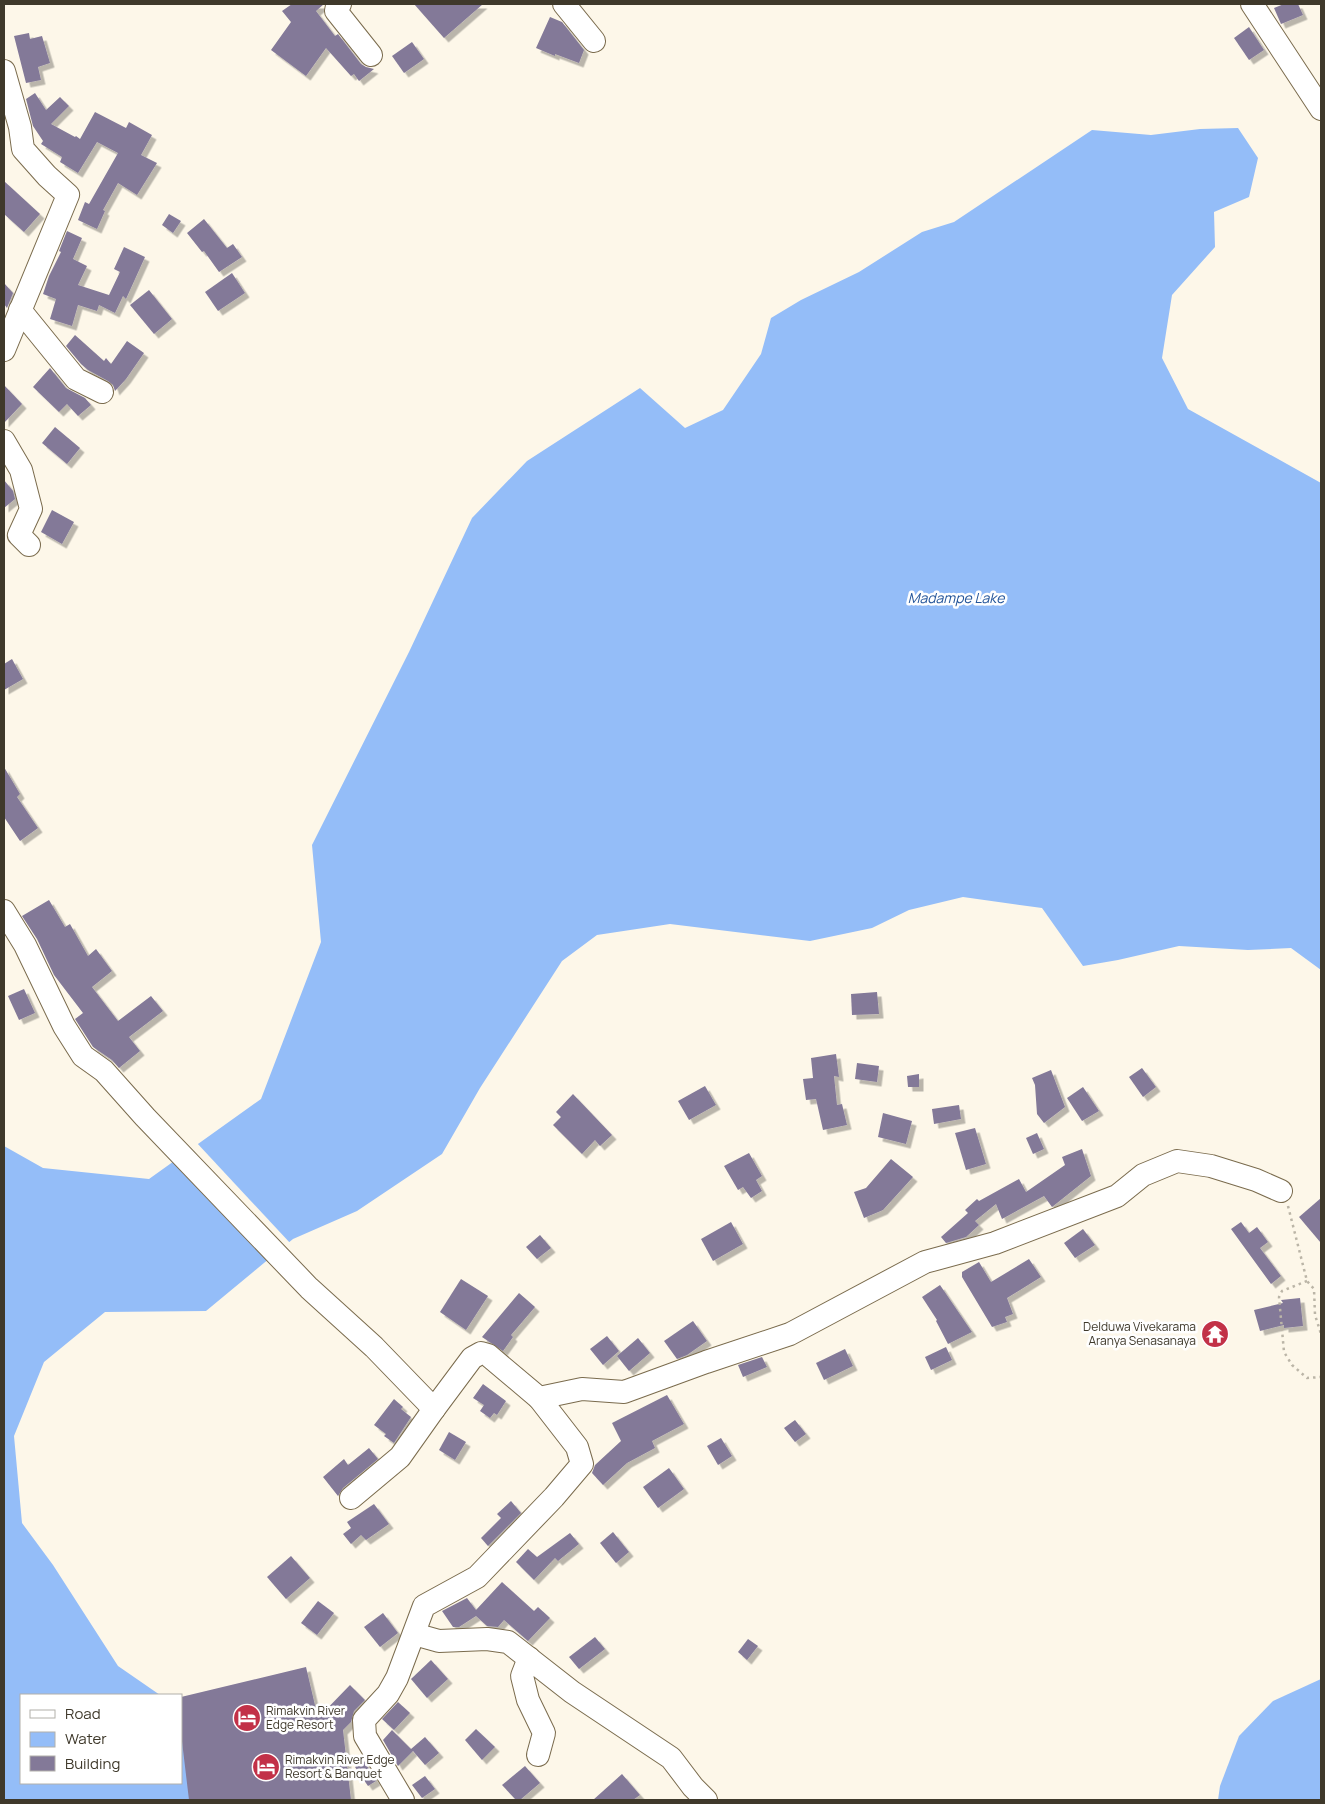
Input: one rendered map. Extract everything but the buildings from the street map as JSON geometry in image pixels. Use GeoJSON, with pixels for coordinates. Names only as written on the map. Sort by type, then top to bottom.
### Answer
{"type":"FeatureCollection","features":[{"type":"Feature","properties":{"kind":"street"},"geometry":{"type":"LineString","coordinates":[[340,4],[337,6],[336,11],[371,55]]}},
{"type":"Feature","properties":{"kind":"street"},"geometry":{"type":"LineString","coordinates":[[564,4],[594,41]]}},
{"type":"Feature","properties":{"kind":"street"},"geometry":{"type":"LineString","coordinates":[[1252,4],[1321,109]]}},
{"type":"Feature","properties":{"kind":"street"},"geometry":{"type":"LineString","coordinates":[[4,71],[20,127],[23,150],[47,176],[68,194],[4,350]]}},
{"type":"Feature","properties":{"kind":"street"},"geometry":{"type":"LineString","coordinates":[[20,310],[76,379],[102,392]]}},
{"type":"Feature","properties":{"kind":"street"},"geometry":{"type":"LineString","coordinates":[[4,441],[22,470],[31,509],[19,535],[28,545]]}},
{"type":"Feature","properties":{"kind":"street"},"geometry":{"type":"LineString","coordinates":[[4,911],[29,952],[64,1026],[83,1056],[104,1071],[145,1117],[309,1288],[374,1347],[434,1409]]}},
{"type":"Feature","properties":{"kind":"street"},"geometry":{"type":"LineString","coordinates":[[539,1398],[582,1389],[624,1392],[790,1334],[925,1262],[995,1243],[1117,1196],[1143,1176],[1177,1162],[1211,1166],[1256,1180],[1281,1191]]}},
{"type":"Feature","properties":{"kind":"street"},"geometry":{"type":"LineString","coordinates":[[351,1498],[400,1458],[472,1358],[480,1353],[488,1355],[539,1398],[576,1447],[582,1464],[554,1497],[477,1577],[424,1606],[397,1678],[388,1694],[364,1720],[364,1736],[403,1800]]}},
{"type":"Feature","properties":{"kind":"street"},"geometry":{"type":"LineString","coordinates":[[414,1634],[440,1641],[487,1639],[508,1642],[579,1697],[671,1758],[692,1787],[706,1800]]}},
{"type":"Feature","properties":{"kind":"street"},"geometry":{"type":"LineString","coordinates":[[530,1658],[522,1676],[528,1700],[544,1732],[538,1755]]}},
{"type":"Feature","properties":{"kind":"path"},"geometry":{"type":"LineString","coordinates":[[1281,1191],[1288,1203],[1307,1281],[1314,1289],[1315,1315],[1321,1334]]}},
{"type":"Feature","properties":{"kind":"path"},"geometry":{"type":"LineString","coordinates":[[1307,1281],[1282,1291],[1279,1297],[1284,1352],[1292,1365],[1307,1378],[1321,1378]]}},
{"type":"Feature","properties":{"kind":"water","name":"Madampe Lake"},"geometry":{"type":"Polygon","coordinates":[[[1238,128],[1258,158],[1249,197],[1214,212],[1215,247],[1172,295],[1162,358],[1188,409],[1321,483],[1321,970],[1291,948],[1248,950],[1179,946],[1083,966],[1042,908],[963,897],[909,910],[872,928],[810,941],[670,924],[597,935],[562,961],[480,1088],[442,1154],[357,1211],[293,1239],[206,1311],[105,1312],[44,1362],[14,1436],[22,1523],[53,1565],[118,1666],[159,1694],[20,1694],[20,1784],[182,1784],[182,1714],[207,1794],[205,1800],[4,1800],[4,1146],[43,1168],[149,1179],[261,1099],[321,942],[312,845],[409,652],[472,518],[527,461],[640,388],[685,428],[723,410],[761,354],[771,318],[801,300],[859,272],[922,232],[954,222],[1092,130],[1151,135],[1200,129],[1238,128]]]}},
{"type":"Feature","properties":{"kind":"water"},"geometry":{"type":"Polygon","coordinates":[[[1321,1679],[1321,1800],[1218,1800],[1220,1786],[1239,1736],[1273,1701],[1321,1679]]]}},
{"type":"Feature","properties":{"kind":"pier"},"geometry":{"type":"Polygon","coordinates":[[[196,1142],[291,1244],[284,1250],[190,1147],[196,1142]]]}},
{"type":"Feature","properties":{"kind":"place","name":"Delduwa Vivekarama Aranya Senasanaya"},"geometry":{"type":"Point","coordinates":[1215,1334]}},
{"type":"Feature","properties":{"kind":"place","name":"Rimakvin River Edge Resort"},"geometry":{"type":"Point","coordinates":[247,1718]}},
{"type":"Feature","properties":{"kind":"place","name":"Rimakvin River Edge Resort & Banquet"},"geometry":{"type":"Point","coordinates":[266,1767]}}]}
